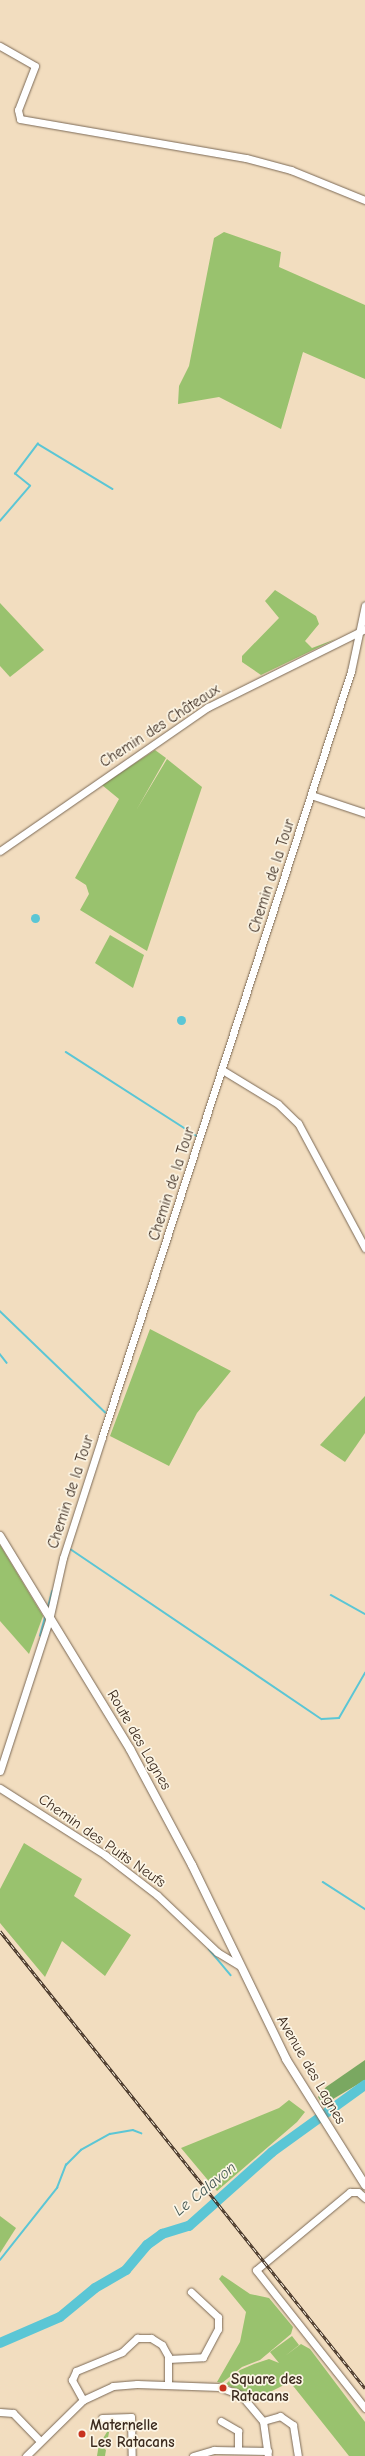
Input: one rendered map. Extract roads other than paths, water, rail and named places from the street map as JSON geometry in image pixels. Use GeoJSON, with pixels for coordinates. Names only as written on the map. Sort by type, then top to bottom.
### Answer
{"type":"FeatureCollection","features":[{"type":"Feature","properties":{"kind":"street"},"geometry":{"type":"LineString","coordinates":[[0,46],[35,66],[18,110],[20,119],[246,158],[291,170],[365,200]]}},
{"type":"Feature","properties":{"kind":"street","name":"Chemin de la Tour"},"geometry":{"type":"LineString","coordinates":[[0,1771],[50,1617],[64,1558],[102,1437],[224,1071],[351,671],[365,605]]}},
{"type":"Feature","properties":{"kind":"street","name":"Chemin des Châteaux"},"geometry":{"type":"LineString","coordinates":[[0,850],[208,707],[365,629]]}},
{"type":"Feature","properties":{"kind":"street"},"geometry":{"type":"LineString","coordinates":[[311,795],[365,813]]}},
{"type":"Feature","properties":{"kind":"street"},"geometry":{"type":"LineString","coordinates":[[224,1071],[278,1104],[298,1123],[365,1248]]}},
{"type":"Feature","properties":{"kind":"street","name":"Route des Lagnes"},"geometry":{"type":"LineString","coordinates":[[0,1536],[50,1617],[160,1804],[240,1966]]}},
{"type":"Feature","properties":{"kind":"street","name":"Chemin des Puits Neufs"},"geometry":{"type":"LineString","coordinates":[[0,1788],[105,1855],[157,1895],[223,1957],[240,1966]]}},
{"type":"Feature","properties":{"kind":"street","name":"Avenue des Lagnes"},"geometry":{"type":"LineString","coordinates":[[240,1966],[310,2101],[365,2185]]}},
{"type":"Feature","properties":{"kind":"street"},"geometry":{"type":"LineString","coordinates":[[365,2198],[358,2192],[350,2192],[256,2270],[365,2408]]}},
{"type":"Feature","properties":{"kind":"street"},"geometry":{"type":"LineString","coordinates":[[168,2359],[203,2357],[218,2329],[218,2317],[192,2292]]}},
{"type":"Feature","properties":{"kind":"street"},"geometry":{"type":"LineString","coordinates":[[83,2400],[72,2380],[76,2371],[122,2352],[137,2338],[155,2339],[168,2359],[168,2385]]}},
{"type":"Feature","properties":{"kind":"street"},"geometry":{"type":"LineString","coordinates":[[26,2456],[83,2400],[113,2386],[168,2385],[234,2391],[253,2405],[263,2421],[268,2453],[241,2452],[192,2456]]}},
{"type":"Feature","properties":{"kind":"street"},"geometry":{"type":"LineString","coordinates":[[0,2412],[13,2413],[40,2442]]}},
{"type":"Feature","properties":{"kind":"street"},"geometry":{"type":"LineString","coordinates":[[263,2421],[280,2416],[293,2424],[298,2456]]}},
{"type":"Feature","properties":{"kind":"street"},"geometry":{"type":"LineString","coordinates":[[102,2418],[131,2417],[132,2456]]}},
{"type":"Feature","properties":{"kind":"street"},"geometry":{"type":"LineString","coordinates":[[221,2422],[238,2431],[241,2452]]}},
{"type":"Feature","properties":{"kind":"water"},"geometry":{"type":"Polygon","coordinates":[[[33,914],[37,914],[39,918],[37,922],[33,922],[31,920],[31,916],[33,914]]]}},
{"type":"Feature","properties":{"kind":"water"},"geometry":{"type":"Polygon","coordinates":[[[179,1016],[183,1016],[185,1020],[183,1024],[179,1024],[177,1022],[177,1018],[179,1016]]]}},
{"type":"Feature","properties":{"kind":"waterway"},"geometry":{"type":"LineString","coordinates":[[0,521],[30,486],[15,474],[38,444],[113,489]]}},
{"type":"Feature","properties":{"kind":"waterway"},"geometry":{"type":"LineString","coordinates":[[66,1052],[197,1136]]}},
{"type":"Feature","properties":{"kind":"waterway"},"geometry":{"type":"LineString","coordinates":[[0,1311],[105,1412]]}},
{"type":"Feature","properties":{"kind":"waterway"},"geometry":{"type":"LineString","coordinates":[[0,1354],[7,1363]]}},
{"type":"Feature","properties":{"kind":"waterway"},"geometry":{"type":"LineString","coordinates":[[69,1548],[322,1719],[339,1718],[365,1673]]}},
{"type":"Feature","properties":{"kind":"waterway"},"geometry":{"type":"LineString","coordinates":[[48,1607],[52,1592]]}},
{"type":"Feature","properties":{"kind":"waterway"},"geometry":{"type":"LineString","coordinates":[[331,1595],[365,1614]]}},
{"type":"Feature","properties":{"kind":"waterway"},"geometry":{"type":"LineString","coordinates":[[40,1636],[45,1617]]}},
{"type":"Feature","properties":{"kind":"waterway"},"geometry":{"type":"LineString","coordinates":[[323,1882],[365,1909]]}},
{"type":"Feature","properties":{"kind":"waterway"},"geometry":{"type":"LineString","coordinates":[[209,1949],[231,1975]]}},
{"type":"Feature","properties":{"kind":"waterway","name":"Le Calavon"},"geometry":{"type":"LineString","coordinates":[[0,2343],[60,2317],[95,2288],[126,2270],[147,2245],[162,2234],[189,2226],[272,2152],[365,2085]]}},
{"type":"Feature","properties":{"kind":"waterway"},"geometry":{"type":"LineString","coordinates":[[0,2260],[57,2188],[66,2165],[81,2150],[110,2134],[133,2130],[141,2133]]}},
{"type":"Feature","properties":{"kind":"railway"},"geometry":{"type":"LineString","coordinates":[[0,1931],[365,2388]]}},
{"type":"Feature","properties":{"kind":"place","name":"Square des Ratacans"},"geometry":{"type":"Point","coordinates":[223,2388]}},
{"type":"Feature","properties":{"kind":"place","name":"Maternelle Les Ratacans"},"geometry":{"type":"Point","coordinates":[82,2434]}}]}
